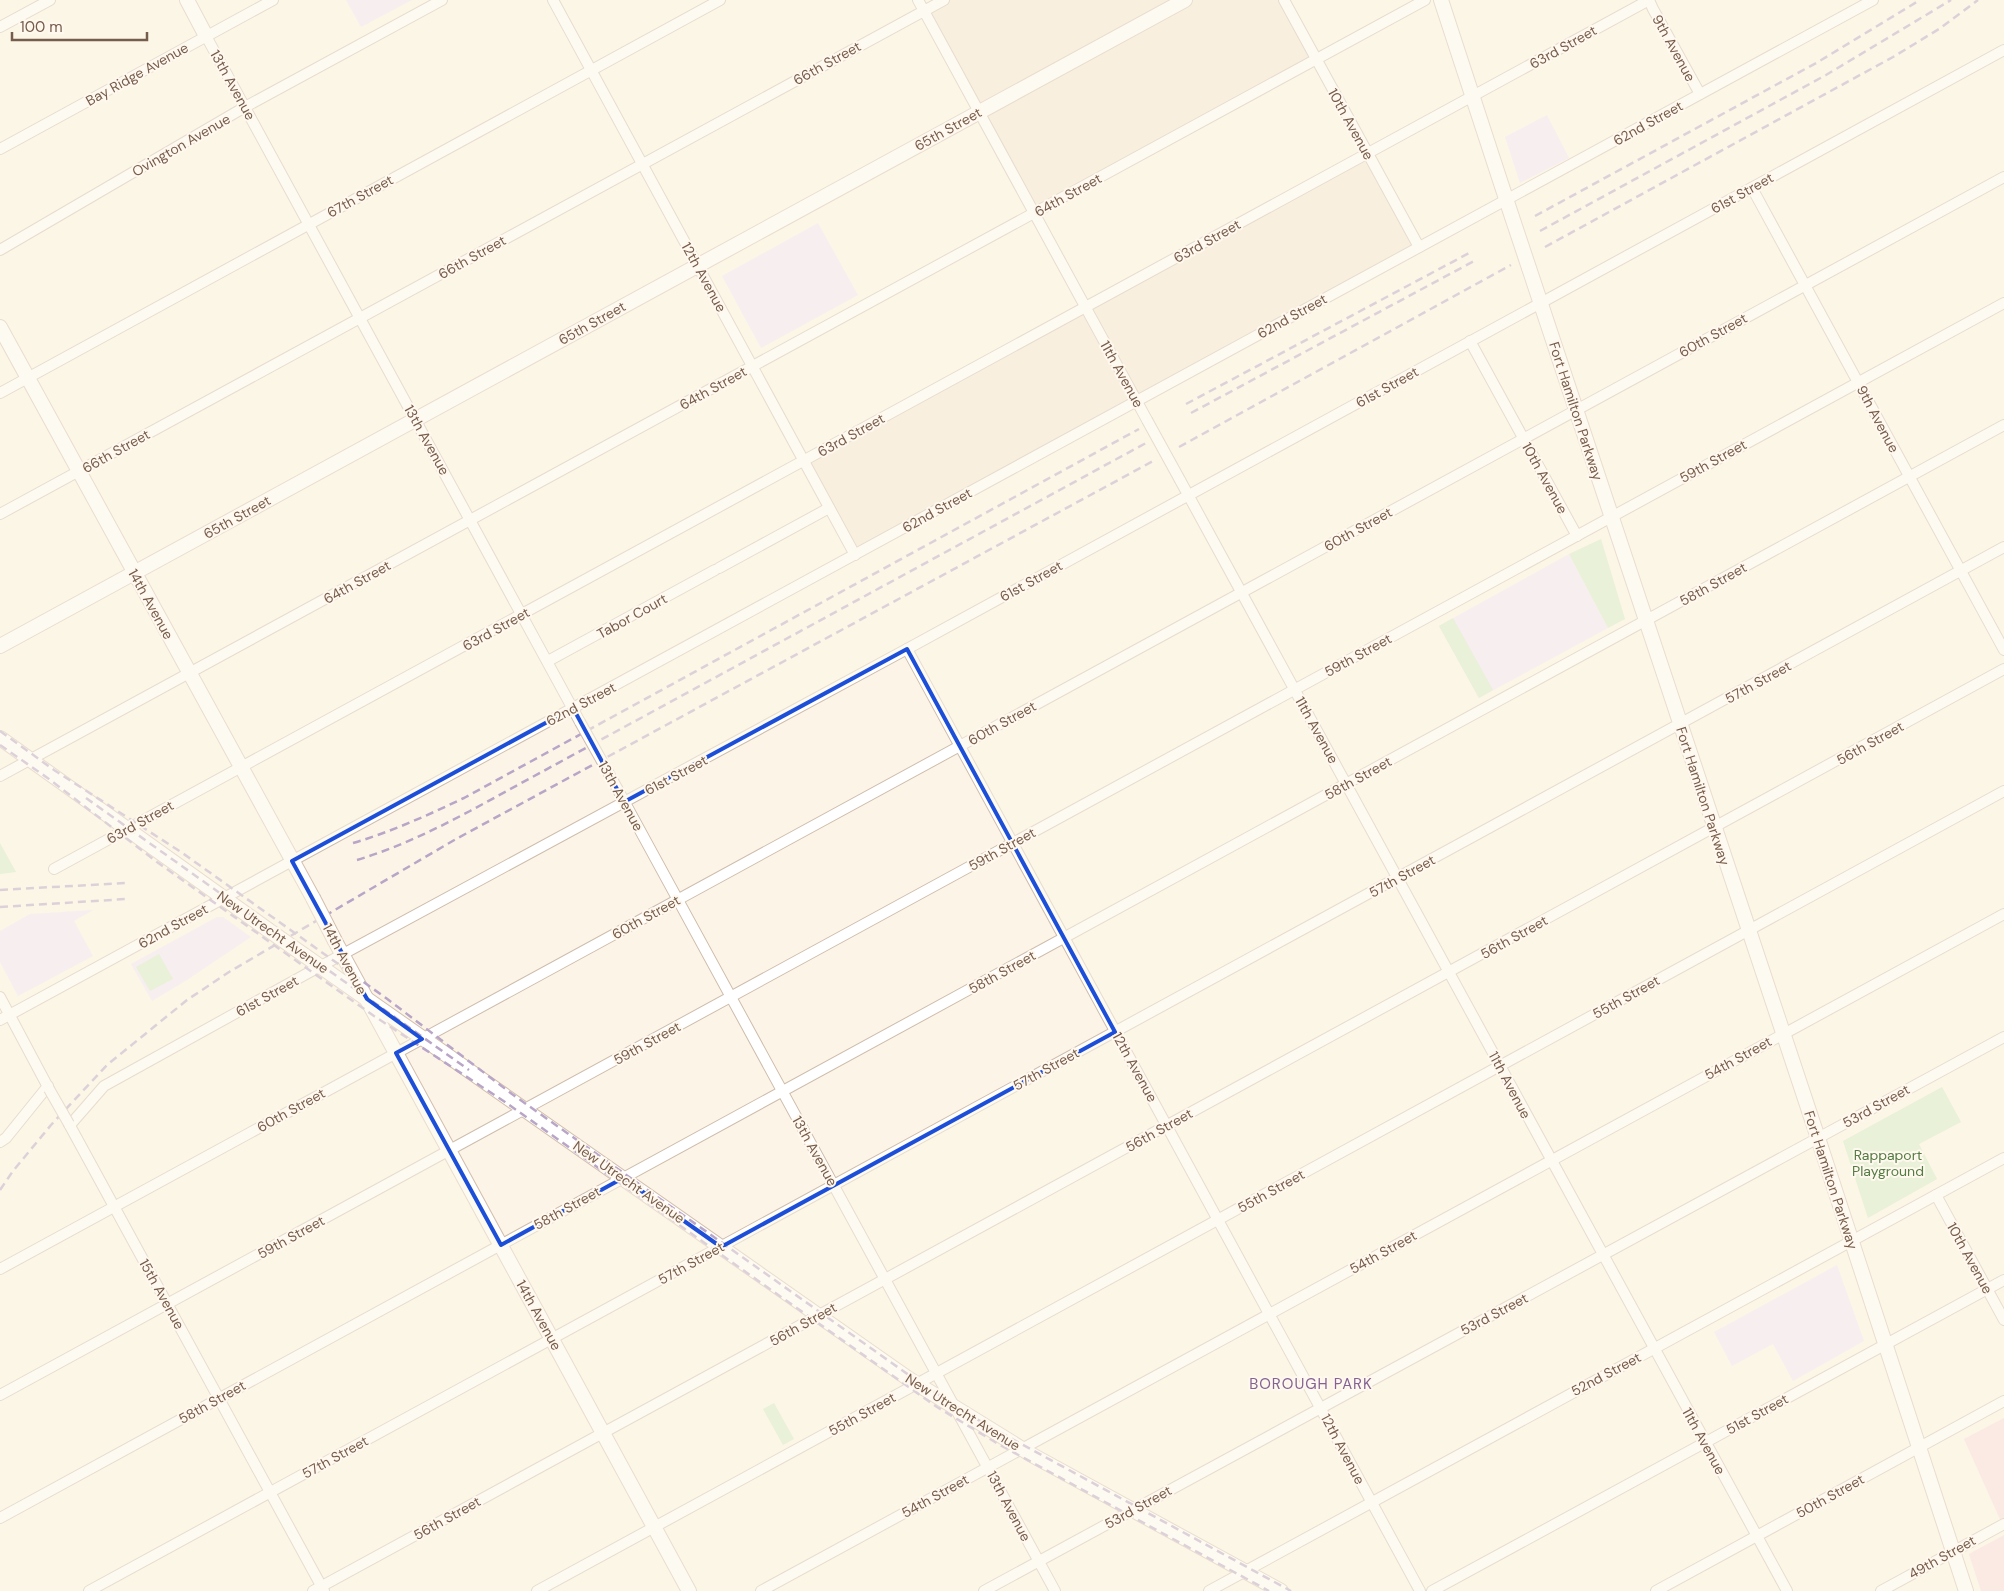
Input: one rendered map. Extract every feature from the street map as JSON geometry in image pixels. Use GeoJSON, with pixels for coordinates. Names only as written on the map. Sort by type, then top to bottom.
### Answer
{"type":"FeatureCollection","features":[{"type":"Feature","properties":{"kind":"main road","name":"13th Avenue"},"geometry":{"type":"LineString","coordinates":[[187,0],[206,36]]}},
{"type":"Feature","properties":{"kind":"main road","name":"65th Street"},"geometry":{"type":"LineString","coordinates":[[0,646],[1185,0]]}},
{"type":"Feature","properties":{"kind":"main road","name":"Fort Hamilton Parkway"},"geometry":{"type":"LineString","coordinates":[[1441,0],[1966,1591]]}},
{"type":"Feature","properties":{"kind":"main road","name":"14th Avenue"},"geometry":{"type":"LineString","coordinates":[[0,327],[690,1591]]}},
{"type":"Feature","properties":{"kind":"main road","name":"New Utrecht Avenue"},"geometry":{"type":"LineString","coordinates":[[0,738],[267,929],[917,1384],[1022,1449],[1281,1591]]}},
{"type":"Feature","properties":{"kind":"street"},"geometry":{"type":"LineString","coordinates":[[0,27],[50,0]]}},
{"type":"Feature","properties":{"kind":"street","name":"Bay Ridge Avenue"},"geometry":{"type":"LineString","coordinates":[[0,149],[273,0]]}},
{"type":"Feature","properties":{"kind":"street","name":"Ovington Avenue"},"geometry":{"type":"LineString","coordinates":[[0,250],[245,107],[442,0]]}},
{"type":"Feature","properties":{"kind":"street","name":"12th Avenue"},"geometry":{"type":"LineString","coordinates":[[552,0],[855,555]]}},
{"type":"Feature","properties":{"kind":"street","name":"67th Street"},"geometry":{"type":"LineString","coordinates":[[0,392],[720,0]]}},
{"type":"Feature","properties":{"kind":"street","name":"11th Avenue"},"geometry":{"type":"LineString","coordinates":[[918,0],[1787,1591]]}},
{"type":"Feature","properties":{"kind":"street","name":"66th Street"},"geometry":{"type":"LineString","coordinates":[[0,514],[944,0]]}},
{"type":"Feature","properties":{"kind":"street","name":"10th Avenue"},"geometry":{"type":"LineString","coordinates":[[1284,0],[1419,247]]}},
{"type":"Feature","properties":{"kind":"street","name":"64th Street"},"geometry":{"type":"LineString","coordinates":[[0,776],[1425,0]]}},
{"type":"Feature","properties":{"kind":"street","name":"63rd Street"},"geometry":{"type":"LineString","coordinates":[[54,870],[1649,0]]}},
{"type":"Feature","properties":{"kind":"street","name":"9th Avenue"},"geometry":{"type":"LineString","coordinates":[[1649,0],[1652,10],[1700,94]]}},
{"type":"Feature","properties":{"kind":"street","name":"62nd Street"},"geometry":{"type":"LineString","coordinates":[[0,1020],[1873,0]]}},
{"type":"Feature","properties":{"kind":"street","name":"13th Avenue"},"geometry":{"type":"LineString","coordinates":[[206,36],[1055,1591]]}},
{"type":"Feature","properties":{"kind":"street","name":"61st Street"},"geometry":{"type":"LineString","coordinates":[[69,1125],[104,1086],[1470,341],[1538,296],[1752,188],[2004,50]]}},
{"type":"Feature","properties":{"kind":"street","name":"60th Street"},"geometry":{"type":"LineString","coordinates":[[0,1269],[2004,176]]}},
{"type":"Feature","properties":{"kind":"street","name":"9th Avenue"},"geometry":{"type":"LineString","coordinates":[[1752,188],[2004,650]]}},
{"type":"Feature","properties":{"kind":"street","name":"59th Street"},"geometry":{"type":"LineString","coordinates":[[0,1395],[2004,303]]}},
{"type":"Feature","properties":{"kind":"street","name":"10th Avenue"},"geometry":{"type":"LineString","coordinates":[[1470,341],[1577,536]]}},
{"type":"Feature","properties":{"kind":"street","name":"58th Street"},"geometry":{"type":"LineString","coordinates":[[0,1518],[2004,425]]}},
{"type":"Feature","properties":{"kind":"street","name":"Tabor Court"},"geometry":{"type":"LineString","coordinates":[[548,661],[829,508]]}},
{"type":"Feature","properties":{"kind":"street","name":"57th Street"},"geometry":{"type":"LineString","coordinates":[[89,1591],[2004,547]]}},
{"type":"Feature","properties":{"kind":"street","name":"12th Avenue"},"geometry":{"type":"LineString","coordinates":[[907,649],[1420,1591]]}},
{"type":"Feature","properties":{"kind":"street","name":"56th Street"},"geometry":{"type":"LineString","coordinates":[[319,1589],[2004,669]]}},
{"type":"Feature","properties":{"kind":"street","name":"55th Street"},"geometry":{"type":"LineString","coordinates":[[537,1591],[2004,791]]}},
{"type":"Feature","properties":{"kind":"street","name":"54th Street"},"geometry":{"type":"LineString","coordinates":[[761,1591],[2004,914]]}},
{"type":"Feature","properties":{"kind":"street","name":"15th Avenue"},"geometry":{"type":"LineString","coordinates":[[0,997],[270,1492],[319,1589]]}},
{"type":"Feature","properties":{"kind":"street","name":"53rd Street"},"geometry":{"type":"LineString","coordinates":[[984,1591],[2004,1037]]}},
{"type":"Feature","properties":{"kind":"street"},"geometry":{"type":"LineString","coordinates":[[0,1142],[6,1138],[49,1087]]}},
{"type":"Feature","properties":{"kind":"street","name":"52nd Street"},"geometry":{"type":"LineString","coordinates":[[1209,1591],[2004,1158]]}},
{"type":"Feature","properties":{"kind":"street","name":"10th Avenue"},"geometry":{"type":"LineString","coordinates":[[1936,1195],[2004,1320]]}},
{"type":"Feature","properties":{"kind":"street","name":"51st Street"},"geometry":{"type":"LineString","coordinates":[[1432,1591],[2004,1280]]}},
{"type":"Feature","properties":{"kind":"street","name":"50th Street"},"geometry":{"type":"LineString","coordinates":[[1656,1591],[2004,1401]]}},
{"type":"Feature","properties":{"kind":"street","name":"49th Street"},"geometry":{"type":"LineString","coordinates":[[1881,1591],[2004,1524]]}},
{"type":"Feature","properties":{"kind":"highlighted area"},"geometry":{"type":"Polygon","coordinates":[[[907,649],[1115,1032],[721,1247],[623,1178],[501,1245],[396,1053],[422,1039],[367,999],[292,861],[573,708],[624,802],[907,649]]]}},
{"type":"Feature","properties":{"kind":"shaded area"},"geometry":{"type":"Polygon","coordinates":[[[346,0],[412,0],[361,27],[346,0]]]}},
{"type":"Feature","properties":{"kind":"shaded area"},"geometry":{"type":"Polygon","coordinates":[[[944,0],[1284,0],[1316,59],[1035,213],[924,11],[944,0]]]}},
{"type":"Feature","properties":{"kind":"shaded area"},"geometry":{"type":"Polygon","coordinates":[[[1547,115],[1569,158],[1520,183],[1505,137],[1547,115]]]}},
{"type":"Feature","properties":{"kind":"shaded area"},"geometry":{"type":"Polygon","coordinates":[[[1368,153],[1419,247],[855,555],[804,461],[1368,153]]]}},
{"type":"Feature","properties":{"kind":"shaded area"},"geometry":{"type":"Polygon","coordinates":[[[818,223],[858,295],[761,348],[722,276],[818,223]]]}},
{"type":"Feature","properties":{"kind":"shaded area"},"geometry":{"type":"Polygon","coordinates":[[[1569,554],[1608,628],[1479,698],[1439,626],[1569,554]]]}},
{"type":"Feature","properties":{"kind":"shaded area"},"geometry":{"type":"Polygon","coordinates":[[[93,910],[74,921],[93,956],[18,996],[0,962],[0,931],[30,914],[93,910]]]}},
{"type":"Feature","properties":{"kind":"shaded area"},"geometry":{"type":"Polygon","coordinates":[[[217,917],[223,917],[251,937],[152,1001],[131,964],[217,917]]]}},
{"type":"Feature","properties":{"kind":"shaded area"},"geometry":{"type":"Polygon","coordinates":[[[1837,1265],[1864,1341],[1793,1381],[1773,1344],[1732,1366],[1714,1332],[1837,1265]]]}},
{"type":"Feature","properties":{"kind":"shaded area"},"geometry":{"type":"Polygon","coordinates":[[[2004,1418],[2004,1528],[1964,1439],[2004,1418]]]}},
{"type":"Feature","properties":{"kind":"shaded area"},"geometry":{"type":"Polygon","coordinates":[[[2004,1535],[2004,1591],[1981,1591],[1969,1554],[2004,1535]]]}},
{"type":"Feature","properties":{"kind":"green space"},"geometry":{"type":"Polygon","coordinates":[[[1601,539],[1625,619],[1608,628],[1569,554],[1601,539]]]}},
{"type":"Feature","properties":{"kind":"green space"},"geometry":{"type":"Polygon","coordinates":[[[1453,618],[1493,690],[1479,698],[1439,626],[1453,618]]]}},
{"type":"Feature","properties":{"kind":"green space"},"geometry":{"type":"Polygon","coordinates":[[[0,843],[16,872],[0,874],[0,843]]]}},
{"type":"Feature","properties":{"kind":"green space"},"geometry":{"type":"Polygon","coordinates":[[[159,954],[173,979],[150,991],[136,967],[159,954]]]}},
{"type":"Feature","properties":{"kind":"green space","name":"Rappaport Playground"},"geometry":{"type":"Polygon","coordinates":[[[1942,1087],[1961,1122],[1919,1144],[1937,1179],[1868,1218],[1843,1141],[1942,1087]]]}},
{"type":"Feature","properties":{"kind":"green space"},"geometry":{"type":"Polygon","coordinates":[[[774,1403],[794,1439],[783,1445],[763,1409],[774,1403]]]}},
{"type":"Feature","properties":{"kind":"railway"},"geometry":{"type":"LineString","coordinates":[[1535,216],[1818,62],[1920,0]]}},
{"type":"Feature","properties":{"kind":"railway"},"geometry":{"type":"LineString","coordinates":[[1540,231],[1826,75],[1951,0]]}},
{"type":"Feature","properties":{"kind":"railway"},"geometry":{"type":"LineString","coordinates":[[1545,247],[1893,57],[1939,29],[1978,0]]}},
{"type":"Feature","properties":{"kind":"railway"},"geometry":{"type":"LineString","coordinates":[[1186,404],[1471,252]]}},
{"type":"Feature","properties":{"kind":"railway"},"geometry":{"type":"LineString","coordinates":[[1191,413],[1476,260]]}},
{"type":"Feature","properties":{"kind":"railway"},"geometry":{"type":"LineString","coordinates":[[1179,447],[1511,265]]}},
{"type":"Feature","properties":{"kind":"railway"},"geometry":{"type":"LineString","coordinates":[[353,843],[423,817],[464,798],[1139,429]]}},
{"type":"Feature","properties":{"kind":"railway"},"geometry":{"type":"LineString","coordinates":[[357,860],[415,838],[470,811],[1146,443]]}},
{"type":"Feature","properties":{"kind":"railway"},"geometry":{"type":"LineString","coordinates":[[0,1190],[13,1171],[51,1125],[107,1065],[187,1000],[229,972],[456,839],[1155,460]]}},
{"type":"Feature","properties":{"kind":"railway"},"geometry":{"type":"LineString","coordinates":[[0,731],[54,770],[181,852],[386,998],[512,1094],[913,1378],[973,1417],[1291,1591]]}},
{"type":"Feature","properties":{"kind":"railway"},"geometry":{"type":"LineString","coordinates":[[0,745],[49,779],[157,862],[374,1016],[505,1102],[937,1407],[1000,1445],[1269,1591]]}},
{"type":"Feature","properties":{"kind":"railway"},"geometry":{"type":"LineString","coordinates":[[86,798],[469,1070]]}},
{"type":"Feature","properties":{"kind":"railway"},"geometry":{"type":"LineString","coordinates":[[0,890],[125,883]]}},
{"type":"Feature","properties":{"kind":"railway"},"geometry":{"type":"LineString","coordinates":[[0,907],[126,899]]}},
{"type":"Feature","properties":{"kind":"district","name":"BOROUGH PARK"},"geometry":{"type":"Point","coordinates":[1311,1384]}}]}
